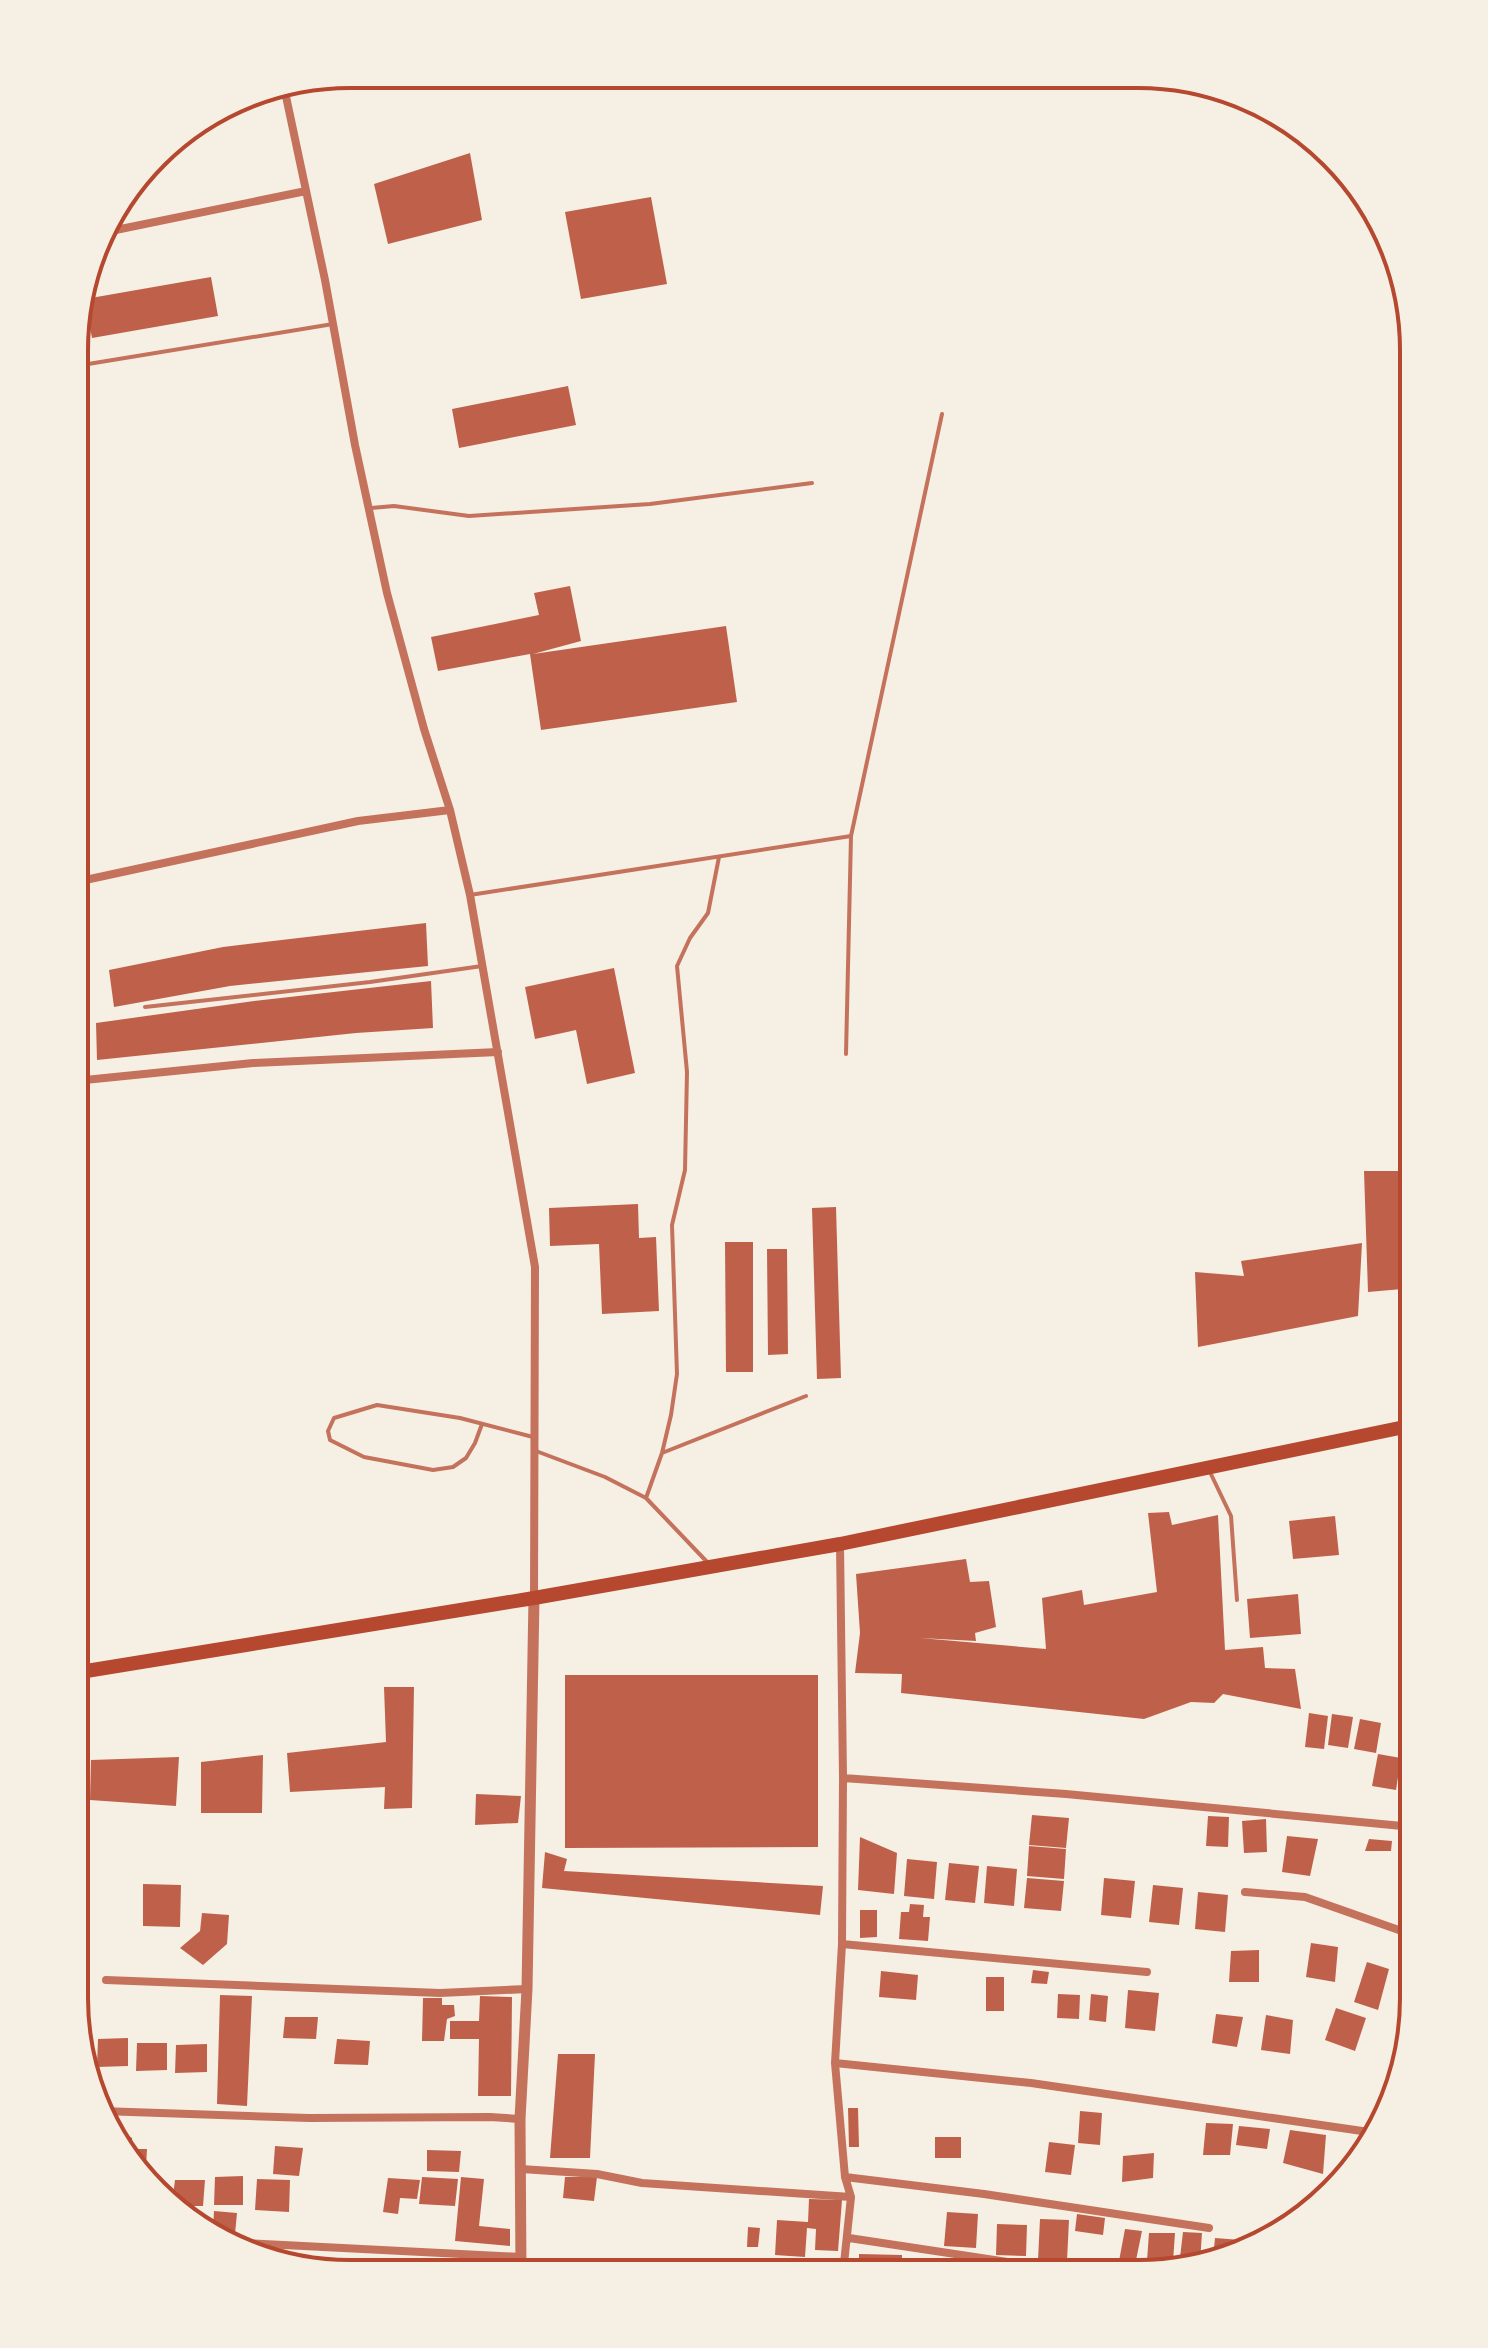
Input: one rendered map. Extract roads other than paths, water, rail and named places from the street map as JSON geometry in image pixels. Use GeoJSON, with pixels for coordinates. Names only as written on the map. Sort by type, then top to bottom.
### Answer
{"type":"FeatureCollection","features":[{"type":"Feature","properties":{"kind":"main road"},"geometry":{"type":"LineString","coordinates":[[88,1671],[534,1598],[840,1544],[1399,1428]]}},
{"type":"Feature","properties":{"kind":"street"},"geometry":{"type":"LineString","coordinates":[[261,2244],[521,2257],[520,2119],[527,1989],[534,1598],[535,1267],[470,895],[450,810],[387,593],[286,96]]}},
{"type":"Feature","properties":{"kind":"street"},"geometry":{"type":"LineString","coordinates":[[118,230],[306,191]]}},
{"type":"Feature","properties":{"kind":"street"},"geometry":{"type":"LineString","coordinates":[[88,879],[358,821],[450,810]]}},
{"type":"Feature","properties":{"kind":"street"},"geometry":{"type":"LineString","coordinates":[[88,1080],[253,1063],[498,1052]]}},
{"type":"Feature","properties":{"kind":"street"},"geometry":{"type":"LineString","coordinates":[[840,1544],[842,1944],[835,2063],[845,2177],[851,2197],[845,2260]]}},
{"type":"Feature","properties":{"kind":"street"},"geometry":{"type":"LineString","coordinates":[[843,1778],[1066,1794],[1399,1826]]}},
{"type":"Feature","properties":{"kind":"street"},"geometry":{"type":"LineString","coordinates":[[1245,1892],[1305,1897],[1399,1930]]}},
{"type":"Feature","properties":{"kind":"street"},"geometry":{"type":"LineString","coordinates":[[842,1944],[1147,1972]]}},
{"type":"Feature","properties":{"kind":"street"},"geometry":{"type":"LineString","coordinates":[[106,1980],[440,1993],[527,1989]]}},
{"type":"Feature","properties":{"kind":"street"},"geometry":{"type":"LineString","coordinates":[[835,2063],[1031,2083],[1363,2131]]}},
{"type":"Feature","properties":{"kind":"street"},"geometry":{"type":"LineString","coordinates":[[115,2111],[309,2118],[520,2119]]}},
{"type":"Feature","properties":{"kind":"street"},"geometry":{"type":"LineString","coordinates":[[521,2169],[597,2174],[642,2183],[851,2197]]}},
{"type":"Feature","properties":{"kind":"street"},"geometry":{"type":"LineString","coordinates":[[845,2177],[984,2194],[1209,2228]]}},
{"type":"Feature","properties":{"kind":"street"},"geometry":{"type":"LineString","coordinates":[[849,2238],[994,2260]]}},
{"type":"Feature","properties":{"kind":"lane"},"geometry":{"type":"LineString","coordinates":[[88,364],[333,324]]}},
{"type":"Feature","properties":{"kind":"lane"},"geometry":{"type":"LineString","coordinates":[[846,1054],[851,836],[942,414]]}},
{"type":"Feature","properties":{"kind":"lane"},"geometry":{"type":"LineString","coordinates":[[369,509],[394,506],[469,516],[650,504],[812,483]]}},
{"type":"Feature","properties":{"kind":"lane"},"geometry":{"type":"LineString","coordinates":[[470,895],[851,836]]}},
{"type":"Feature","properties":{"kind":"lane"},"geometry":{"type":"LineString","coordinates":[[646,1498],[662,1453],[677,1374],[672,1225],[685,1170],[687,1072],[677,966],[690,938],[708,913],[719,857]]}},
{"type":"Feature","properties":{"kind":"lane"},"geometry":{"type":"LineString","coordinates":[[145,1007],[482,966]]}},
{"type":"Feature","properties":{"kind":"lane"},"geometry":{"type":"LineString","coordinates":[[662,1453],[806,1396]]}},
{"type":"Feature","properties":{"kind":"lane"},"geometry":{"type":"LineString","coordinates":[[482,1424],[466,1458],[453,1467],[433,1470],[364,1457],[330,1440],[328,1431],[334,1418],[377,1405],[460,1418],[533,1437]]}},
{"type":"Feature","properties":{"kind":"lane"},"geometry":{"type":"LineString","coordinates":[[533,1450],[605,1477],[646,1498],[711,1566]]}},
{"type":"Feature","properties":{"kind":"lane"},"geometry":{"type":"LineString","coordinates":[[1208,1468],[1231,1516],[1237,1600]]}}]}
